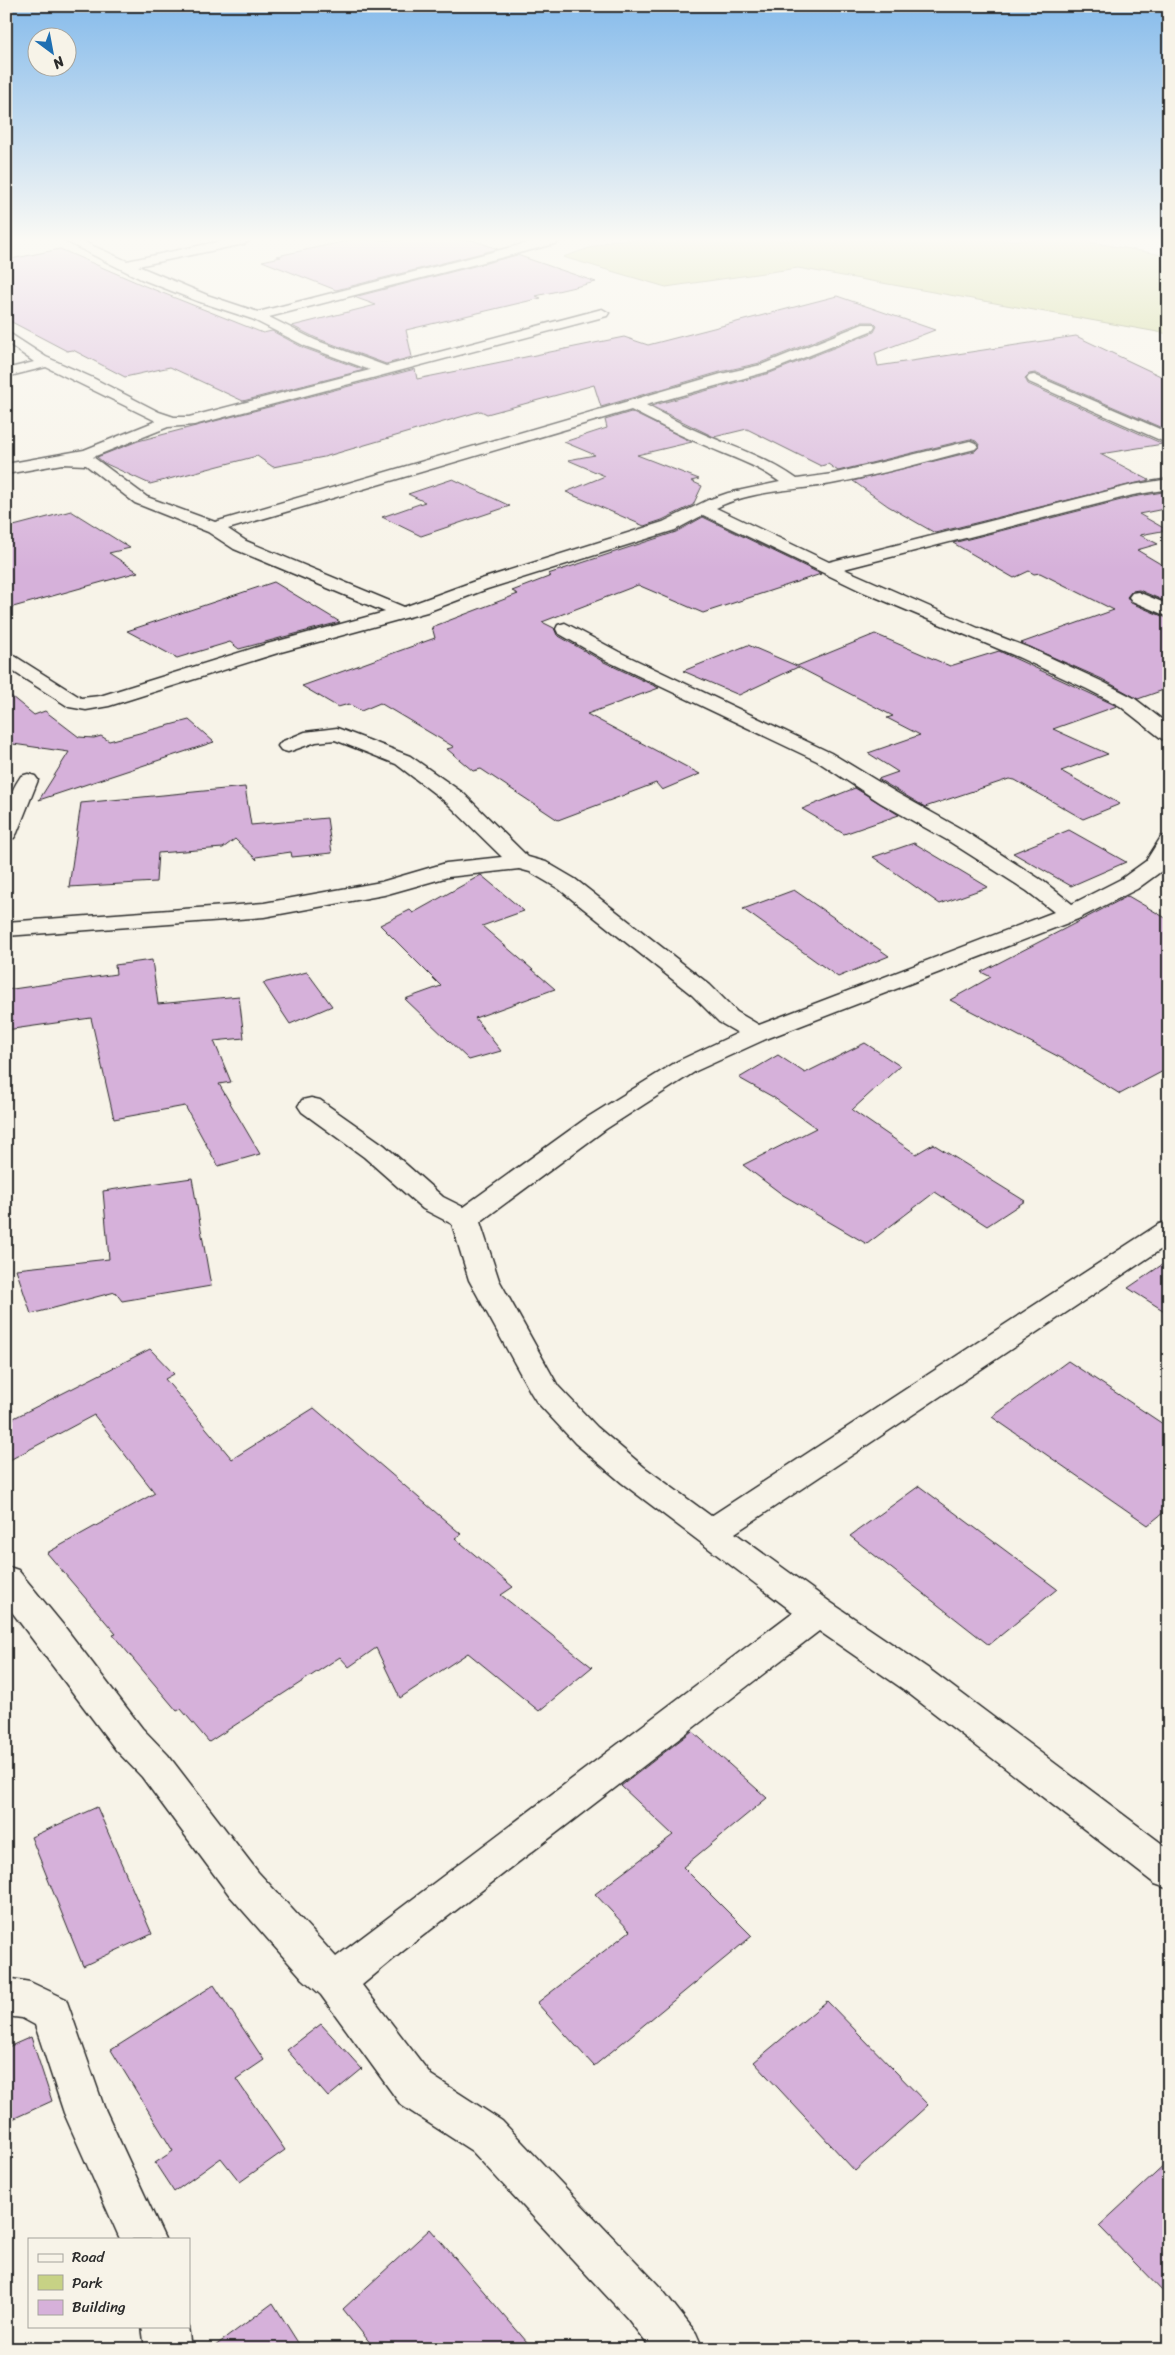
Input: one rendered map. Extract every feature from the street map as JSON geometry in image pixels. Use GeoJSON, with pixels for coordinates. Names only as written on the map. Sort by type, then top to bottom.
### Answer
{"type":"FeatureCollection","features":[{"type":"Feature","properties":{"kind":"street"},"geometry":{"type":"LineString","coordinates":[[27,350],[46,363],[86,380],[153,420],[198,420],[461,350]]}},
{"type":"Feature","properties":{"kind":"street"},"geometry":{"type":"LineString","coordinates":[[329,350],[384,370]]}},
{"type":"Feature","properties":{"kind":"street"},"geometry":{"type":"LineString","coordinates":[[214,528],[726,377],[765,368],[810,350]]}},
{"type":"Feature","properties":{"kind":"street"},"geometry":{"type":"LineString","coordinates":[[6,373],[46,363]]}},
{"type":"Feature","properties":{"kind":"street"},"geometry":{"type":"LineString","coordinates":[[1034,379],[1169,439]]}},
{"type":"Feature","properties":{"kind":"street"},"geometry":{"type":"LineString","coordinates":[[633,405],[702,439],[745,455],[773,469],[795,485]]}},
{"type":"Feature","properties":{"kind":"street"},"geometry":{"type":"LineString","coordinates":[[6,469],[38,461],[91,457],[122,441],[153,420]]}},
{"type":"Feature","properties":{"kind":"street"},"geometry":{"type":"LineString","coordinates":[[6,659],[63,696],[76,702],[86,704],[119,697],[274,648],[421,608],[481,585],[669,526],[734,496],[769,488],[832,479],[970,446]]}},
{"type":"Feature","properties":{"kind":"street"},"geometry":{"type":"LineString","coordinates":[[91,457],[141,500],[214,528],[240,546],[402,613]]}},
{"type":"Feature","properties":{"kind":"street"},"geometry":{"type":"LineString","coordinates":[[828,568],[1132,490],[1169,484]]}},
{"type":"Feature","properties":{"kind":"street"},"geometry":{"type":"LineString","coordinates":[[704,509],[828,568],[1094,685],[1127,702],[1169,735]]}},
{"type":"Feature","properties":{"kind":"street"},"geometry":{"type":"LineString","coordinates":[[1138,597],[1169,612]]}},
{"type":"Feature","properties":{"kind":"street"},"geometry":{"type":"LineString","coordinates":[[566,629],[612,656],[824,757],[889,798],[955,834],[1035,886],[1070,914]]}},
{"type":"Feature","properties":{"kind":"street"},"geometry":{"type":"LineString","coordinates":[[288,746],[312,736],[337,734],[403,760],[455,798],[520,862]]}},
{"type":"Feature","properties":{"kind":"street"},"geometry":{"type":"LineString","coordinates":[[6,833],[28,780]]}},
{"type":"Feature","properties":{"kind":"street"},"geometry":{"type":"LineString","coordinates":[[465,1219],[597,1123],[687,1066],[757,1034],[1070,914],[1129,884],[1154,865],[1169,842]]}},
{"type":"Feature","properties":{"kind":"street"},"geometry":{"type":"LineString","coordinates":[[6,929],[264,910],[384,888],[446,870],[520,862],[548,871],[567,884],[701,990],[728,1017],[757,1034]]}},
{"type":"Feature","properties":{"kind":"street"},"geometry":{"type":"LineString","coordinates":[[311,1106],[374,1150],[433,1203],[465,1219],[484,1280],[547,1393],[586,1435],[633,1475],[710,1533],[818,1612],[916,1679],[1026,1761],[1169,1872]]}},
{"type":"Feature","properties":{"kind":"street"},"geometry":{"type":"LineString","coordinates":[[710,1533],[1169,1231]]}},
{"type":"Feature","properties":{"kind":"street"},"geometry":{"type":"LineString","coordinates":[[6,1580],[52,1636],[129,1739],[155,1766],[244,1884],[317,1966],[335,1982],[416,2090],[487,2136],[644,2302],[680,2349]]}},
{"type":"Feature","properties":{"kind":"street"},"geometry":{"type":"LineString","coordinates":[[335,1982],[389,1938],[818,1612]]}},
{"type":"Feature","properties":{"kind":"street"},"geometry":{"type":"LineString","coordinates":[[6,1997],[12,1996],[37,2004],[51,2013],[85,2113],[143,2238]]}},
{"type":"Feature","properties":{"kind":"street"},"geometry":{"type":"LineString","coordinates":[[165,2328],[168,2349]]}},
{"type":"Feature","properties":{"kind":"building"},"geometry":{"type":"Polygon","coordinates":[[[65,350],[309,350],[364,370],[243,401],[170,367],[125,377],[73,350],[65,350]]]}},
{"type":"Feature","properties":{"kind":"building"},"geometry":{"type":"Polygon","coordinates":[[[348,350],[410,350],[412,357],[386,364],[348,350]]]}},
{"type":"Feature","properties":{"kind":"building"},"geometry":{"type":"Polygon","coordinates":[[[560,350],[793,350],[760,363],[720,372],[601,407],[594,385],[487,414],[481,411],[324,457],[273,467],[257,456],[150,484],[104,463],[97,457],[138,441],[415,369],[417,379],[560,350]]]}},
{"type":"Feature","properties":{"kind":"building"},"geometry":{"type":"Polygon","coordinates":[[[829,350],[883,350],[875,353],[878,366],[984,350],[1105,350],[1169,380],[1169,431],[1035,373],[1029,374],[1025,378],[1028,384],[1163,444],[1100,454],[1149,480],[935,533],[888,506],[853,481],[975,451],[980,446],[976,441],[970,439],[838,471],[828,464],[821,466],[747,429],[714,437],[651,406],[770,373],[829,350]]]}},
{"type":"Feature","properties":{"kind":"building"},"geometry":{"type":"Polygon","coordinates":[[[631,412],[692,442],[637,455],[699,479],[691,481],[702,486],[693,505],[662,520],[644,526],[566,492],[605,476],[568,460],[595,455],[564,442],[607,428],[605,420],[631,412]]]}},
{"type":"Feature","properties":{"kind":"building"},"geometry":{"type":"Polygon","coordinates":[[[453,479],[510,506],[421,536],[382,517],[425,502],[408,494],[453,479]]]}},
{"type":"Feature","properties":{"kind":"building"},"geometry":{"type":"Polygon","coordinates":[[[1169,491],[1169,508],[1139,514],[1167,530],[1140,535],[1158,544],[1137,550],[1169,569],[1169,603],[1139,590],[1132,591],[1127,597],[1131,603],[1169,619],[1169,688],[1138,699],[1102,679],[1021,643],[1114,610],[1040,573],[1034,574],[1029,571],[1014,578],[953,543],[1133,497],[1169,491]]]}},
{"type":"Feature","properties":{"kind":"building"},"geometry":{"type":"Polygon","coordinates":[[[71,511],[130,548],[109,553],[138,572],[6,609],[6,528],[71,511]]]}},
{"type":"Feature","properties":{"kind":"building"},"geometry":{"type":"Polygon","coordinates":[[[703,517],[821,574],[703,613],[638,585],[542,622],[554,628],[557,635],[604,662],[659,688],[587,714],[700,774],[662,790],[656,783],[558,820],[481,769],[473,771],[447,749],[454,747],[380,703],[361,711],[349,704],[338,707],[302,686],[435,638],[432,627],[518,594],[512,591],[551,576],[548,574],[676,532],[703,517]]]}},
{"type":"Feature","properties":{"kind":"building"},"geometry":{"type":"Polygon","coordinates":[[[274,582],[340,622],[239,649],[230,642],[177,658],[127,631],[274,582]]]}},
{"type":"Feature","properties":{"kind":"building"},"geometry":{"type":"Polygon","coordinates":[[[875,634],[950,666],[999,651],[1117,706],[1053,729],[1108,754],[1061,771],[1120,804],[1083,819],[1015,780],[1009,779],[925,807],[878,779],[898,772],[868,753],[920,735],[887,718],[893,716],[798,667],[739,695],[683,671],[748,645],[797,666],[875,634]]]}},
{"type":"Feature","properties":{"kind":"building"},"geometry":{"type":"Polygon","coordinates":[[[6,692],[34,715],[45,711],[79,737],[94,738],[101,736],[109,741],[189,720],[214,742],[39,800],[69,752],[6,743],[6,692]]]}},
{"type":"Feature","properties":{"kind":"building"},"geometry":{"type":"Polygon","coordinates":[[[245,787],[251,825],[327,818],[332,853],[292,857],[291,852],[256,857],[257,860],[235,839],[223,848],[158,853],[156,882],[69,887],[81,803],[245,787]]]}},
{"type":"Feature","properties":{"kind":"building"},"geometry":{"type":"Polygon","coordinates":[[[855,788],[899,815],[844,834],[802,809],[855,788]]]}},
{"type":"Feature","properties":{"kind":"building"},"geometry":{"type":"Polygon","coordinates":[[[1069,830],[1126,862],[1071,886],[1013,853],[1069,830]]]}},
{"type":"Feature","properties":{"kind":"building"},"geometry":{"type":"Polygon","coordinates":[[[914,843],[988,887],[940,904],[873,857],[914,843]]]}},
{"type":"Feature","properties":{"kind":"building"},"geometry":{"type":"Polygon","coordinates":[[[481,875],[524,911],[482,926],[555,989],[475,1018],[501,1051],[469,1060],[405,999],[441,986],[380,925],[410,910],[413,913],[481,875]]]}},
{"type":"Feature","properties":{"kind":"building"},"geometry":{"type":"Polygon","coordinates":[[[794,890],[889,956],[838,977],[743,909],[794,890]]]}},
{"type":"Feature","properties":{"kind":"building"},"geometry":{"type":"Polygon","coordinates":[[[1128,896],[1169,920],[1169,1068],[1120,1094],[1065,1060],[950,1000],[991,977],[981,972],[1128,896]]]}},
{"type":"Feature","properties":{"kind":"building"},"geometry":{"type":"Polygon","coordinates":[[[152,960],[158,1004],[239,996],[244,1038],[214,1041],[231,1082],[219,1084],[260,1154],[218,1166],[185,1106],[114,1119],[91,1018],[6,1030],[6,990],[116,974],[115,965],[152,960]]]}},
{"type":"Feature","properties":{"kind":"building"},"geometry":{"type":"Polygon","coordinates":[[[307,972],[332,1006],[290,1024],[263,983],[307,972]]]}},
{"type":"Feature","properties":{"kind":"building"},"geometry":{"type":"Polygon","coordinates":[[[865,1043],[900,1066],[852,1110],[916,1154],[933,1144],[1025,1201],[987,1226],[935,1192],[867,1244],[783,1195],[743,1165],[816,1128],[773,1097],[739,1078],[778,1055],[805,1073],[865,1043]]]}},
{"type":"Feature","properties":{"kind":"building"},"geometry":{"type":"Polygon","coordinates":[[[192,1178],[211,1286],[122,1301],[115,1292],[31,1314],[16,1269],[109,1259],[103,1191],[192,1178]]]}},
{"type":"Feature","properties":{"kind":"building"},"geometry":{"type":"Polygon","coordinates":[[[1169,1260],[1169,1314],[1128,1288],[1169,1260]]]}},
{"type":"Feature","properties":{"kind":"building"},"geometry":{"type":"Polygon","coordinates":[[[150,1349],[174,1374],[165,1379],[232,1459],[314,1408],[461,1534],[455,1538],[513,1587],[501,1595],[592,1667],[539,1711],[468,1653],[400,1698],[376,1648],[349,1667],[340,1657],[209,1742],[181,1709],[177,1711],[113,1635],[116,1634],[47,1553],[155,1493],[94,1415],[6,1462],[6,1422],[150,1349]]]}},
{"type":"Feature","properties":{"kind":"building"},"geometry":{"type":"Polygon","coordinates":[[[1068,1361],[1169,1428],[1169,1508],[1148,1525],[992,1417],[1068,1361]]]}},
{"type":"Feature","properties":{"kind":"building"},"geometry":{"type":"Polygon","coordinates":[[[919,1486],[1057,1589],[989,1645],[850,1536],[919,1486]]]}},
{"type":"Feature","properties":{"kind":"building"},"geometry":{"type":"Polygon","coordinates":[[[692,1731],[767,1798],[683,1867],[752,1936],[594,2066],[537,2003],[630,1931],[595,1894],[673,1835],[621,1786],[692,1731]]]}},
{"type":"Feature","properties":{"kind":"building"},"geometry":{"type":"Polygon","coordinates":[[[97,1807],[152,1934],[83,1966],[31,1837],[97,1807]]]}},
{"type":"Feature","properties":{"kind":"building"},"geometry":{"type":"Polygon","coordinates":[[[214,1985],[264,2060],[236,2079],[285,2150],[240,2182],[221,2158],[174,2192],[155,2163],[173,2151],[111,2050],[214,1985]]]}},
{"type":"Feature","properties":{"kind":"building"},"geometry":{"type":"Polygon","coordinates":[[[827,2001],[928,2105],[855,2171],[754,2062],[827,2001]]]}},
{"type":"Feature","properties":{"kind":"building"},"geometry":{"type":"Polygon","coordinates":[[[321,2024],[362,2069],[328,2097],[287,2050],[321,2024]]]}},
{"type":"Feature","properties":{"kind":"building"},"geometry":{"type":"Polygon","coordinates":[[[31,2037],[52,2101],[6,2122],[6,2048],[31,2037]]]}},
{"type":"Feature","properties":{"kind":"building"},"geometry":{"type":"Polygon","coordinates":[[[1169,2161],[1169,2298],[1099,2226],[1169,2161]]]}},
{"type":"Feature","properties":{"kind":"building"},"geometry":{"type":"Polygon","coordinates":[[[430,2229],[533,2349],[375,2349],[343,2309],[430,2229]]]}},
{"type":"Feature","properties":{"kind":"building"},"geometry":{"type":"Polygon","coordinates":[[[273,2303],[302,2349],[211,2349],[273,2303]]]}}]}
